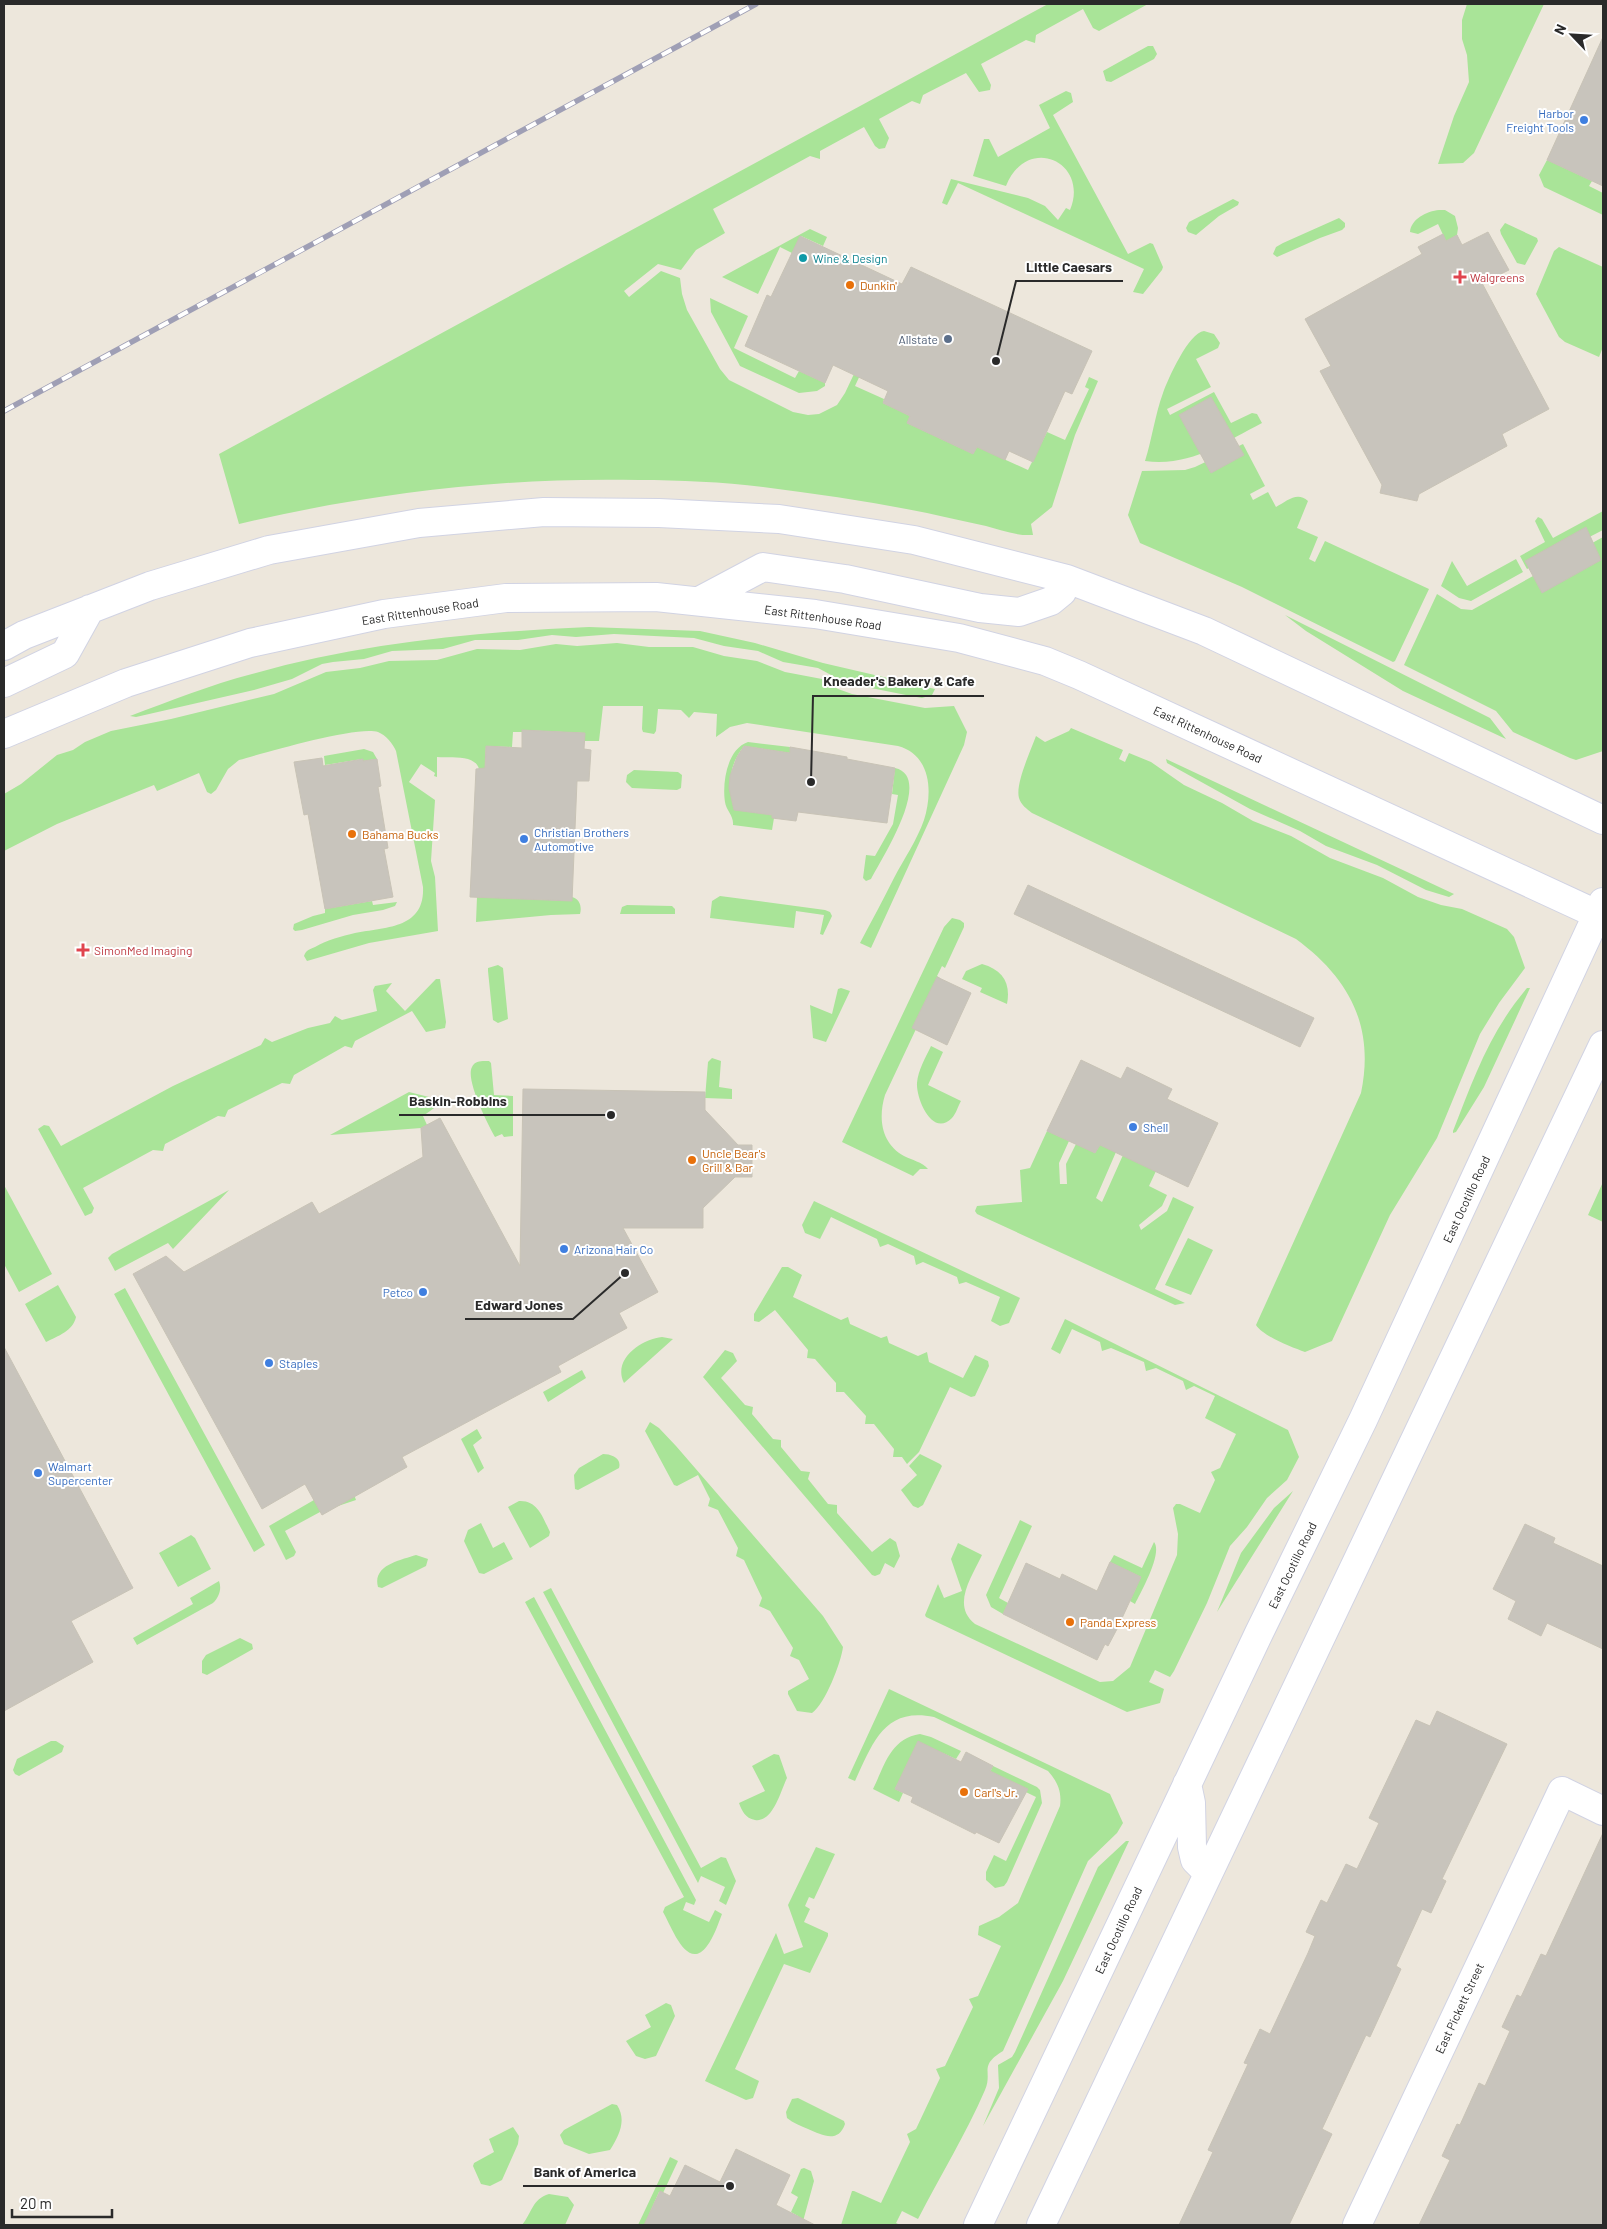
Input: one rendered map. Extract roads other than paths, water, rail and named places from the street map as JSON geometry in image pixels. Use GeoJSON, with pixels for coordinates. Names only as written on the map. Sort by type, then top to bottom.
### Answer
{"type":"FeatureCollection","features":[{"type":"Feature","properties":{"kind":"main road"},"geometry":{"type":"LineString","coordinates":[[4,646],[24,635],[150,586],[269,550],[419,523],[544,512],[659,512],[779,519],[914,540],[1067,579],[1204,631],[1603,820]]}},
{"type":"Feature","properties":{"kind":"main road"},"geometry":{"type":"LineString","coordinates":[[699,601],[762,568],[845,579],[980,608],[1019,612],[1051,601],[1062,592],[1067,579]]}},
{"type":"Feature","properties":{"kind":"main road","name":"East Rittenhouse Road"},"geometry":{"type":"LineString","coordinates":[[4,734],[126,683],[241,646],[384,614],[506,598],[656,597],[699,601],[815,614],[959,638],[1046,661],[1602,911]]}},
{"type":"Feature","properties":{"kind":"main road"},"geometry":{"type":"LineString","coordinates":[[4,683],[66,654],[90,609]]}},
{"type":"Feature","properties":{"kind":"main road","name":"East Ocotillo Road"},"geometry":{"type":"LineString","coordinates":[[978,2225],[1187,1784],[1363,1420],[1602,911]]}},
{"type":"Feature","properties":{"kind":"main road"},"geometry":{"type":"LineString","coordinates":[[1041,2225],[1603,1045]]}},
{"type":"Feature","properties":{"kind":"main road"},"geometry":{"type":"LineString","coordinates":[[1187,1784],[1191,1804],[1195,1860],[1208,1873]]}},
{"type":"Feature","properties":{"kind":"main road","name":"East Pickett Street"},"geometry":{"type":"LineString","coordinates":[[1357,2225],[1562,1791],[1603,1810]]}},
{"type":"Feature","properties":{"kind":"railway"},"geometry":{"type":"LineString","coordinates":[[4,411],[756,4]]}},
{"type":"Feature","properties":{"kind":"place","name":"Harbor Freight Tools"},"geometry":{"type":"Point","coordinates":[1584,120]}},
{"type":"Feature","properties":{"kind":"place","name":"Wine & Design"},"geometry":{"type":"Point","coordinates":[803,258]}},
{"type":"Feature","properties":{"kind":"place","name":"Walgreens"},"geometry":{"type":"Point","coordinates":[1460,277]}},
{"type":"Feature","properties":{"kind":"place","name":"Dunkin'"},"geometry":{"type":"Point","coordinates":[850,285]}},
{"type":"Feature","properties":{"kind":"place","name":"Allstate"},"geometry":{"type":"Point","coordinates":[948,339]}},
{"type":"Feature","properties":{"kind":"place","name":"Little Caesars"},"geometry":{"type":"Point","coordinates":[996,361]}},
{"type":"Feature","properties":{"kind":"place","name":"Kneader's Bakery & Cafe"},"geometry":{"type":"Point","coordinates":[811,782]}},
{"type":"Feature","properties":{"kind":"place","name":"Bahama Bucks"},"geometry":{"type":"Point","coordinates":[352,834]}},
{"type":"Feature","properties":{"kind":"place","name":"Christian Brothers Automotive"},"geometry":{"type":"Point","coordinates":[524,839]}},
{"type":"Feature","properties":{"kind":"place","name":"SimonMed Imaging"},"geometry":{"type":"Point","coordinates":[83,950]}},
{"type":"Feature","properties":{"kind":"place","name":"Baskin-Robbins"},"geometry":{"type":"Point","coordinates":[611,1115]}},
{"type":"Feature","properties":{"kind":"place","name":"Shell"},"geometry":{"type":"Point","coordinates":[1133,1127]}},
{"type":"Feature","properties":{"kind":"place","name":"Uncle Bear's Grill & Bar"},"geometry":{"type":"Point","coordinates":[692,1160]}},
{"type":"Feature","properties":{"kind":"place","name":"Arizona Hair Co"},"geometry":{"type":"Point","coordinates":[564,1249]}},
{"type":"Feature","properties":{"kind":"place","name":"Edward Jones"},"geometry":{"type":"Point","coordinates":[625,1273]}},
{"type":"Feature","properties":{"kind":"place","name":"Petco"},"geometry":{"type":"Point","coordinates":[423,1292]}},
{"type":"Feature","properties":{"kind":"place","name":"Staples"},"geometry":{"type":"Point","coordinates":[269,1363]}},
{"type":"Feature","properties":{"kind":"place","name":"Walmart Supercenter"},"geometry":{"type":"Point","coordinates":[38,1473]}},
{"type":"Feature","properties":{"kind":"place","name":"Panda Express"},"geometry":{"type":"Point","coordinates":[1070,1622]}},
{"type":"Feature","properties":{"kind":"place","name":"Carl's Jr."},"geometry":{"type":"Point","coordinates":[964,1792]}},
{"type":"Feature","properties":{"kind":"place","name":"Bank of America"},"geometry":{"type":"Point","coordinates":[730,2186]}}]}
